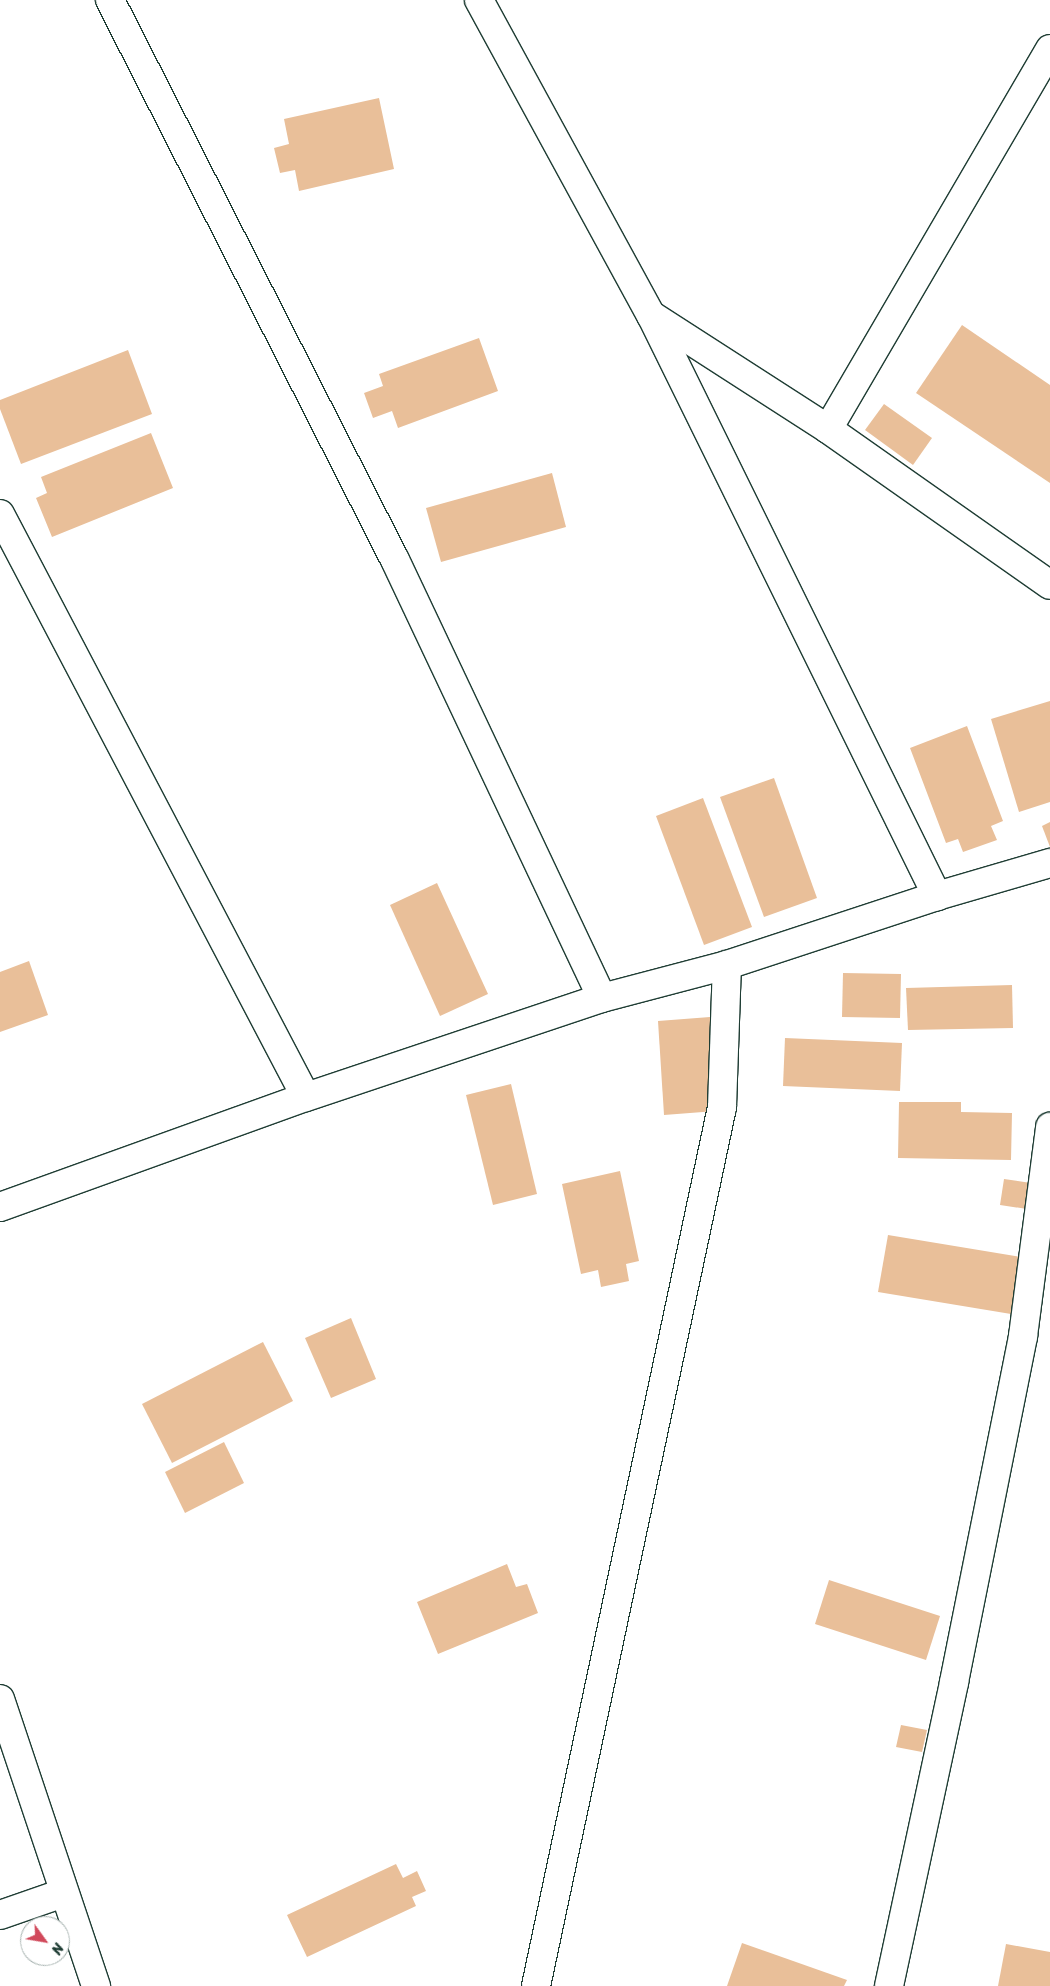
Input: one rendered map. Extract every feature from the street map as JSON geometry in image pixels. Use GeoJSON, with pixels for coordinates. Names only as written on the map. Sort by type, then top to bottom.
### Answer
{"type":"FeatureCollection","features":[{"type":"Feature","properties":{"kind":"street"},"geometry":{"type":"LineString","coordinates":[[110,0],[395,560],[602,998]]}},
{"type":"Feature","properties":{"kind":"street"},"geometry":{"type":"LineString","coordinates":[[479,0],[651,315],[937,896]]}},
{"type":"Feature","properties":{"kind":"street"},"geometry":{"type":"LineString","coordinates":[[828,429],[1050,49]]}},
{"type":"Feature","properties":{"kind":"street"},"geometry":{"type":"LineString","coordinates":[[651,315],[828,429],[1050,585]]}},
{"type":"Feature","properties":{"kind":"street"},"geometry":{"type":"LineString","coordinates":[[0,514],[306,1097]]}},
{"type":"Feature","properties":{"kind":"street"},"geometry":{"type":"LineString","coordinates":[[0,1207],[306,1097],[602,998],[727,965],[937,896],[1050,863]]}},
{"type":"Feature","properties":{"kind":"street"},"geometry":{"type":"LineString","coordinates":[[536,1986],[722,1108],[727,965]]}},
{"type":"Feature","properties":{"kind":"street"},"geometry":{"type":"LineString","coordinates":[[889,1986],[956,1673],[1023,1336],[1050,1127]]}},
{"type":"Feature","properties":{"kind":"street"},"geometry":{"type":"LineString","coordinates":[[0,1699],[63,1893],[96,1986]]}},
{"type":"Feature","properties":{"kind":"street"},"geometry":{"type":"LineString","coordinates":[[0,1916],[63,1893]]}},
{"type":"Feature","properties":{"kind":"building"},"geometry":{"type":"Polygon","coordinates":[[[379,98],[394,169],[299,191],[295,170],[280,173],[274,148],[289,144],[284,119],[379,98]]]}},
{"type":"Feature","properties":{"kind":"building"},"geometry":{"type":"Polygon","coordinates":[[[962,325],[1050,385],[1050,483],[916,393],[962,325]]]}},
{"type":"Feature","properties":{"kind":"building"},"geometry":{"type":"Polygon","coordinates":[[[479,338],[498,391],[398,428],[392,411],[373,418],[364,393],[383,386],[379,374],[479,338]]]}},
{"type":"Feature","properties":{"kind":"building"},"geometry":{"type":"Polygon","coordinates":[[[128,350],[152,414],[21,464],[0,409],[0,400],[128,350]]]}},
{"type":"Feature","properties":{"kind":"building"},"geometry":{"type":"Polygon","coordinates":[[[884,404],[932,438],[913,465],[865,430],[884,404]]]}},
{"type":"Feature","properties":{"kind":"building"},"geometry":{"type":"Polygon","coordinates":[[[151,433],[173,488],[52,537],[36,498],[47,493],[41,477],[151,433]]]}},
{"type":"Feature","properties":{"kind":"building"},"geometry":{"type":"Polygon","coordinates":[[[552,473],[566,527],[441,562],[426,508],[552,473]]]}},
{"type":"Feature","properties":{"kind":"building"},"geometry":{"type":"Polygon","coordinates":[[[1050,701],[1050,802],[1019,812],[991,719],[1050,701]]]}},
{"type":"Feature","properties":{"kind":"building"},"geometry":{"type":"Polygon","coordinates":[[[967,726],[1003,821],[991,826],[997,840],[963,852],[958,839],[946,843],[910,748],[967,726]]]}},
{"type":"Feature","properties":{"kind":"building"},"geometry":{"type":"Polygon","coordinates":[[[774,778],[817,898],[764,917],[720,797],[774,778]]]}},
{"type":"Feature","properties":{"kind":"building"},"geometry":{"type":"Polygon","coordinates":[[[703,798],[752,927],[704,945],[656,816],[703,798]]]}},
{"type":"Feature","properties":{"kind":"building"},"geometry":{"type":"Polygon","coordinates":[[[1050,822],[1050,847],[1042,826],[1050,822]]]}},
{"type":"Feature","properties":{"kind":"building"},"geometry":{"type":"Polygon","coordinates":[[[437,883],[488,994],[440,1016],[390,905],[437,883]]]}},
{"type":"Feature","properties":{"kind":"building"},"geometry":{"type":"Polygon","coordinates":[[[29,961],[48,1015],[0,1032],[0,972],[29,961]]]}},
{"type":"Feature","properties":{"kind":"building"},"geometry":{"type":"Polygon","coordinates":[[[843,973],[901,974],[900,1018],[842,1017],[843,973]]]}},
{"type":"Feature","properties":{"kind":"building"},"geometry":{"type":"Polygon","coordinates":[[[1012,985],[1013,1028],[908,1030],[906,988],[1012,985]]]}},
{"type":"Feature","properties":{"kind":"building"},"geometry":{"type":"Polygon","coordinates":[[[710,1017],[716,1111],[664,1115],[658,1021],[710,1017]]]}},
{"type":"Feature","properties":{"kind":"building"},"geometry":{"type":"Polygon","coordinates":[[[785,1038],[902,1043],[900,1091],[783,1086],[785,1038]]]}},
{"type":"Feature","properties":{"kind":"building"},"geometry":{"type":"Polygon","coordinates":[[[511,1084],[537,1194],[493,1205],[466,1095],[511,1084]]]}},
{"type":"Feature","properties":{"kind":"building"},"geometry":{"type":"Polygon","coordinates":[[[899,1102],[961,1102],[961,1112],[1012,1113],[1011,1160],[898,1158],[899,1102]]]}},
{"type":"Feature","properties":{"kind":"building"},"geometry":{"type":"Polygon","coordinates":[[[620,1171],[639,1261],[626,1264],[629,1281],[601,1287],[598,1270],[581,1274],[562,1184],[620,1171]]]}},
{"type":"Feature","properties":{"kind":"building"},"geometry":{"type":"Polygon","coordinates":[[[1004,1179],[1031,1183],[1027,1209],[1000,1205],[1004,1179]]]}},
{"type":"Feature","properties":{"kind":"building"},"geometry":{"type":"Polygon","coordinates":[[[888,1235],[1021,1257],[1011,1314],[878,1292],[888,1235]]]}},
{"type":"Feature","properties":{"kind":"building"},"geometry":{"type":"Polygon","coordinates":[[[351,1318],[376,1379],[331,1398],[305,1338],[351,1318]]]}},
{"type":"Feature","properties":{"kind":"building"},"geometry":{"type":"Polygon","coordinates":[[[263,1342],[293,1401],[172,1463],[142,1404],[263,1342]]]}},
{"type":"Feature","properties":{"kind":"building"},"geometry":{"type":"Polygon","coordinates":[[[224,1442],[244,1483],[185,1513],[165,1472],[224,1442]]]}},
{"type":"Feature","properties":{"kind":"building"},"geometry":{"type":"Polygon","coordinates":[[[507,1564],[516,1587],[527,1584],[538,1613],[438,1654],[417,1602],[507,1564]]]}},
{"type":"Feature","properties":{"kind":"building"},"geometry":{"type":"Polygon","coordinates":[[[829,1580],[940,1616],[926,1660],[815,1624],[829,1580]]]}},
{"type":"Feature","properties":{"kind":"building"},"geometry":{"type":"Polygon","coordinates":[[[901,1725],[927,1730],[922,1752],[896,1747],[901,1725]]]}},
{"type":"Feature","properties":{"kind":"building"},"geometry":{"type":"Polygon","coordinates":[[[396,1864],[403,1878],[417,1871],[426,1891],[412,1897],[416,1906],[307,1957],[287,1915],[396,1864]]]}},
{"type":"Feature","properties":{"kind":"building"},"geometry":{"type":"Polygon","coordinates":[[[742,1943],[847,1980],[844,1986],[727,1986],[742,1943]]]}},
{"type":"Feature","properties":{"kind":"building"},"geometry":{"type":"Polygon","coordinates":[[[1006,1944],[1050,1952],[1050,1986],[998,1986],[1006,1944]]]}}]}
